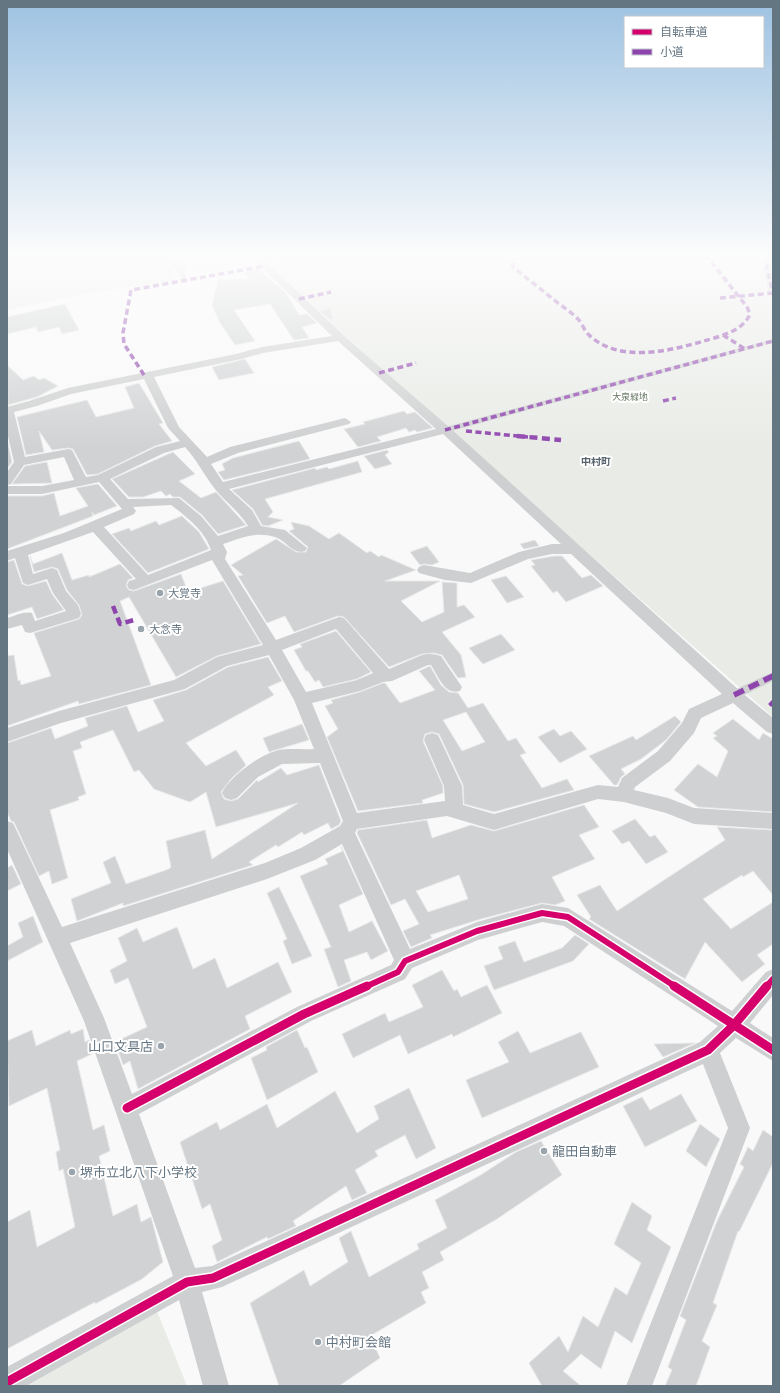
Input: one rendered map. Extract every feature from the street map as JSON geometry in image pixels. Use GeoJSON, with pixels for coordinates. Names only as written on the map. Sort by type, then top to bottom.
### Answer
{"type":"FeatureCollection","features":[{"type":"Feature","properties":{"kind":"street"},"geometry":{"type":"LineString","coordinates":[[320,319],[445,430],[734,695],[773,727]]}},
{"type":"Feature","properties":{"kind":"street"},"geometry":{"type":"LineString","coordinates":[[20,462],[8,410],[33,404],[68,391],[236,357],[262,350],[340,338]]}},
{"type":"Feature","properties":{"kind":"street"},"geometry":{"type":"LineString","coordinates":[[220,487],[445,430],[773,341]]}},
{"type":"Feature","properties":{"kind":"street"},"geometry":{"type":"LineString","coordinates":[[147,375],[174,428],[204,462],[220,487],[246,513],[257,530]]}},
{"type":"Feature","properties":{"kind":"street"},"geometry":{"type":"LineString","coordinates":[[204,462],[234,450],[342,424]]}},
{"type":"Feature","properties":{"kind":"street"},"geometry":{"type":"LineString","coordinates":[[7,490],[42,490],[102,478],[160,450],[188,443]]}},
{"type":"Feature","properties":{"kind":"street"},"geometry":{"type":"LineString","coordinates":[[7,481],[20,462],[68,453],[82,483]]}},
{"type":"Feature","properties":{"kind":"street"},"geometry":{"type":"LineString","coordinates":[[7,624],[27,617],[30,628],[74,614],[73,609],[60,593],[52,573],[28,580],[14,554],[50,545],[96,527],[129,511],[125,503],[102,478]]}},
{"type":"Feature","properties":{"kind":"street"},"geometry":{"type":"LineString","coordinates":[[125,503],[174,501],[190,513],[218,547],[218,559],[302,699],[325,756],[349,827],[406,961]]}},
{"type":"Feature","properties":{"kind":"street"},"geometry":{"type":"LineString","coordinates":[[96,527],[140,583],[218,547],[246,531],[257,530],[280,533],[300,548]]}},
{"type":"Feature","properties":{"kind":"street"},"geometry":{"type":"LineString","coordinates":[[424,570],[445,576],[471,578],[524,555],[552,549],[573,548]]}},
{"type":"Feature","properties":{"kind":"street"},"geometry":{"type":"LineString","coordinates":[[7,735],[59,717],[179,685],[222,661],[272,648],[339,622],[384,675]]}},
{"type":"Feature","properties":{"kind":"street"},"geometry":{"type":"LineString","coordinates":[[302,699],[360,685],[384,675],[386,677],[427,658],[436,660],[454,686]]}},
{"type":"Feature","properties":{"kind":"street"},"geometry":{"type":"LineString","coordinates":[[624,795],[628,783],[664,756],[688,728],[695,714],[773,676]]}},
{"type":"Feature","properties":{"kind":"street"},"geometry":{"type":"LineString","coordinates":[[432,740],[453,786],[454,810]]}},
{"type":"Feature","properties":{"kind":"street"},"geometry":{"type":"LineString","coordinates":[[231,793],[252,772],[280,757],[325,756]]}},
{"type":"Feature","properties":{"kind":"street"},"geometry":{"type":"LineString","coordinates":[[56,938],[267,871],[308,854],[349,827],[447,808],[494,822],[598,792],[624,795],[668,806],[694,816],[773,821]]}},
{"type":"Feature","properties":{"kind":"street"},"geometry":{"type":"LineString","coordinates":[[7,830],[13,857],[56,938],[94,1018],[188,1282],[216,1386]]}},
{"type":"Feature","properties":{"kind":"street"},"geometry":{"type":"LineString","coordinates":[[127,1108],[304,1014],[398,972],[406,961],[477,931],[542,913],[568,917],[773,1050]]}},
{"type":"Feature","properties":{"kind":"street"},"geometry":{"type":"LineString","coordinates":[[7,1382],[188,1282],[213,1278],[708,1050],[734,1025],[773,979]]}},
{"type":"Feature","properties":{"kind":"street"},"geometry":{"type":"LineString","coordinates":[[639,1386],[739,1128],[708,1050]]}},
{"type":"Feature","properties":{"kind":"green space","name":"大泉緑地"},"geometry":{"type":"Polygon","coordinates":[[[325,319],[773,319],[773,717],[325,319]]]}},
{"type":"Feature","properties":{"kind":"green space"},"geometry":{"type":"Polygon","coordinates":[[[157,1311],[187,1386],[23,1386],[157,1311]]]}},
{"type":"Feature","properties":{"kind":"building"},"geometry":{"type":"Polygon","coordinates":[[[7,319],[73,319],[79,330],[62,334],[59,327],[38,332],[36,327],[7,334],[7,319]]]}},
{"type":"Feature","properties":{"kind":"building"},"geometry":{"type":"Polygon","coordinates":[[[218,319],[240,319],[255,341],[235,345],[218,319]]]}},
{"type":"Feature","properties":{"kind":"building"},"geometry":{"type":"Polygon","coordinates":[[[280,319],[313,319],[317,323],[302,327],[309,338],[294,340],[280,319]]]}},
{"type":"Feature","properties":{"kind":"building"},"geometry":{"type":"Polygon","coordinates":[[[245,359],[254,373],[219,380],[212,367],[245,359]]]}},
{"type":"Feature","properties":{"kind":"building"},"geometry":{"type":"Polygon","coordinates":[[[7,365],[23,380],[34,376],[39,380],[44,378],[58,386],[37,397],[8,405],[7,365]]]}},
{"type":"Feature","properties":{"kind":"building"},"geometry":{"type":"Polygon","coordinates":[[[139,383],[163,423],[159,424],[172,441],[155,446],[98,474],[87,475],[73,449],[68,448],[52,450],[39,431],[44,452],[26,455],[17,417],[87,400],[96,417],[134,408],[125,387],[139,383]]]}},
{"type":"Feature","properties":{"kind":"building"},"geometry":{"type":"Polygon","coordinates":[[[404,411],[407,414],[415,412],[433,428],[417,432],[415,430],[409,432],[406,428],[377,437],[381,441],[358,447],[344,429],[365,424],[363,422],[404,411]]]}},
{"type":"Feature","properties":{"kind":"building"},"geometry":{"type":"Polygon","coordinates":[[[7,439],[12,462],[7,469],[7,439]]]}},
{"type":"Feature","properties":{"kind":"building"},"geometry":{"type":"Polygon","coordinates":[[[299,441],[310,459],[224,480],[218,472],[225,470],[222,464],[233,458],[299,441]]]}},
{"type":"Feature","properties":{"kind":"building"},"geometry":{"type":"Polygon","coordinates":[[[387,450],[389,452],[385,455],[392,464],[375,469],[364,456],[387,450]]]}},
{"type":"Feature","properties":{"kind":"building"},"geometry":{"type":"Polygon","coordinates":[[[173,452],[195,474],[179,481],[201,498],[216,492],[246,525],[218,534],[202,515],[180,497],[173,497],[170,494],[166,496],[161,491],[143,497],[129,497],[112,479],[173,452]]]}},
{"type":"Feature","properties":{"kind":"building"},"geometry":{"type":"Polygon","coordinates":[[[358,461],[362,472],[265,499],[273,512],[268,517],[283,520],[268,526],[262,525],[253,509],[232,490],[315,468],[316,470],[327,467],[329,469],[358,461]]]}},
{"type":"Feature","properties":{"kind":"building"},"geometry":{"type":"Polygon","coordinates":[[[47,462],[52,483],[12,484],[25,466],[47,462]]]}},
{"type":"Feature","properties":{"kind":"building"},"geometry":{"type":"Polygon","coordinates":[[[98,484],[117,506],[94,515],[92,512],[93,516],[7,549],[7,496],[42,496],[54,493],[60,516],[88,506],[76,488],[98,484]]]}},
{"type":"Feature","properties":{"kind":"building"},"geometry":{"type":"Polygon","coordinates":[[[182,516],[199,532],[209,549],[148,573],[112,534],[129,528],[131,531],[156,521],[159,525],[182,516]]]}},
{"type":"Feature","properties":{"kind":"building"},"geometry":{"type":"Polygon","coordinates":[[[291,522],[309,526],[329,539],[339,533],[367,553],[370,551],[379,557],[381,555],[416,570],[385,581],[440,581],[401,601],[422,622],[444,612],[442,582],[457,583],[457,607],[464,605],[475,617],[442,632],[461,655],[466,677],[458,678],[442,655],[434,653],[422,654],[389,667],[344,617],[338,616],[294,632],[285,616],[267,623],[238,576],[243,575],[231,565],[276,539],[296,552],[306,552],[308,547],[289,531],[294,529],[291,522]]]}},
{"type":"Feature","properties":{"kind":"building"},"geometry":{"type":"Polygon","coordinates":[[[535,540],[539,546],[524,549],[520,544],[535,540]]]}},
{"type":"Feature","properties":{"kind":"building"},"geometry":{"type":"Polygon","coordinates":[[[427,546],[439,562],[432,565],[420,565],[410,552],[427,546]]]}},
{"type":"Feature","properties":{"kind":"building"},"geometry":{"type":"Polygon","coordinates":[[[62,553],[72,580],[89,575],[89,577],[120,564],[133,578],[128,580],[126,586],[129,590],[134,591],[181,574],[188,592],[223,581],[261,644],[217,656],[176,677],[129,597],[120,601],[151,685],[79,704],[78,701],[7,726],[7,656],[14,655],[18,681],[20,680],[21,685],[51,676],[34,633],[79,619],[82,615],[79,605],[67,590],[58,569],[52,567],[34,572],[30,556],[33,564],[62,553]]]}},
{"type":"Feature","properties":{"kind":"building"},"geometry":{"type":"Polygon","coordinates":[[[562,556],[582,578],[591,575],[603,586],[566,602],[557,591],[553,593],[531,566],[535,565],[531,560],[562,556]]]}},
{"type":"Feature","properties":{"kind":"building"},"geometry":{"type":"Polygon","coordinates":[[[14,560],[22,584],[28,586],[46,581],[52,594],[64,610],[37,619],[32,607],[7,615],[7,562],[14,560]]]}},
{"type":"Feature","properties":{"kind":"building"},"geometry":{"type":"Polygon","coordinates":[[[506,576],[524,597],[507,603],[491,580],[506,576]]]}},
{"type":"Feature","properties":{"kind":"building"},"geometry":{"type":"Polygon","coordinates":[[[336,631],[371,672],[357,679],[323,687],[319,680],[315,682],[308,671],[306,671],[294,650],[302,647],[300,644],[336,631]]]}},
{"type":"Feature","properties":{"kind":"building"},"geometry":{"type":"Polygon","coordinates":[[[501,634],[515,650],[483,664],[469,648],[501,634]]]}},
{"type":"Feature","properties":{"kind":"building"},"geometry":{"type":"Polygon","coordinates":[[[268,657],[282,681],[268,687],[274,695],[186,743],[206,766],[236,750],[246,765],[231,779],[221,792],[224,799],[231,801],[238,799],[257,780],[258,782],[281,768],[287,775],[319,765],[341,821],[339,825],[331,829],[328,823],[304,835],[302,832],[278,847],[276,845],[249,862],[253,865],[123,906],[123,903],[77,921],[71,899],[111,883],[103,862],[115,856],[126,884],[171,867],[166,841],[205,830],[212,859],[298,803],[216,827],[206,792],[190,802],[154,789],[139,770],[134,772],[113,730],[80,742],[82,748],[73,751],[86,794],[78,797],[79,800],[50,810],[68,878],[52,884],[49,871],[39,876],[14,822],[11,821],[7,812],[7,743],[51,728],[55,739],[88,726],[85,718],[127,706],[138,732],[164,721],[153,700],[186,690],[228,667],[268,657]]]}},
{"type":"Feature","properties":{"kind":"building"},"geometry":{"type":"Polygon","coordinates":[[[430,666],[441,685],[449,692],[458,693],[468,708],[483,703],[508,741],[516,738],[526,753],[520,755],[542,788],[567,779],[574,790],[494,812],[464,804],[463,785],[439,734],[432,732],[425,734],[423,741],[443,786],[443,793],[422,800],[423,803],[358,811],[327,737],[338,729],[325,706],[333,703],[331,700],[360,692],[383,683],[385,683],[400,703],[435,690],[419,671],[430,666]],[[466,712],[443,720],[462,751],[485,742],[466,712]]]}},
{"type":"Feature","properties":{"kind":"building"},"geometry":{"type":"Polygon","coordinates":[[[675,716],[681,722],[666,740],[641,759],[621,769],[625,774],[621,777],[617,785],[614,785],[589,756],[633,736],[636,740],[675,716]]]}},
{"type":"Feature","properties":{"kind":"building"},"geometry":{"type":"Polygon","coordinates":[[[733,719],[759,740],[763,733],[773,739],[773,812],[698,807],[674,790],[698,764],[717,777],[728,751],[713,738],[717,736],[713,733],[733,719]]]}},
{"type":"Feature","properties":{"kind":"building"},"geometry":{"type":"Polygon","coordinates":[[[302,724],[309,740],[269,752],[263,738],[302,724]]]}},
{"type":"Feature","properties":{"kind":"building"},"geometry":{"type":"Polygon","coordinates":[[[554,729],[560,736],[571,731],[587,749],[560,763],[538,737],[554,729]]]}},
{"type":"Feature","properties":{"kind":"building"},"geometry":{"type":"Polygon","coordinates":[[[584,805],[599,827],[579,835],[595,859],[552,877],[565,901],[555,905],[542,903],[481,919],[430,935],[432,938],[411,947],[403,931],[419,924],[405,899],[391,905],[357,833],[358,830],[427,820],[432,838],[471,825],[494,831],[584,805]],[[459,875],[416,891],[428,912],[468,899],[459,875]]]}},
{"type":"Feature","properties":{"kind":"building"},"geometry":{"type":"Polygon","coordinates":[[[635,819],[650,837],[655,835],[668,852],[646,864],[629,841],[622,844],[612,831],[635,819]]]}},
{"type":"Feature","properties":{"kind":"building"},"geometry":{"type":"Polygon","coordinates":[[[717,827],[773,830],[773,895],[753,871],[743,877],[742,875],[703,899],[731,929],[773,902],[773,944],[757,955],[765,964],[742,982],[705,942],[685,979],[589,919],[591,917],[577,895],[600,885],[617,911],[725,840],[717,827]]]}},
{"type":"Feature","properties":{"kind":"building"},"geometry":{"type":"Polygon","coordinates":[[[341,846],[363,894],[339,905],[349,932],[372,921],[388,951],[371,960],[367,952],[344,960],[351,981],[338,987],[324,949],[331,947],[300,876],[328,864],[325,859],[343,851],[341,846]]]}},
{"type":"Feature","properties":{"kind":"building"},"geometry":{"type":"Polygon","coordinates":[[[12,865],[21,884],[7,891],[7,868],[12,865]]]}},
{"type":"Feature","properties":{"kind":"building"},"geometry":{"type":"Polygon","coordinates":[[[279,887],[312,956],[292,964],[283,941],[287,939],[267,893],[279,887]]]}},
{"type":"Feature","properties":{"kind":"building"},"geometry":{"type":"Polygon","coordinates":[[[33,916],[43,942],[7,961],[7,946],[23,937],[18,923],[33,916]]]}},
{"type":"Feature","properties":{"kind":"building"},"geometry":{"type":"Polygon","coordinates":[[[177,927],[193,969],[215,958],[227,988],[278,962],[292,992],[245,1016],[250,1029],[138,1089],[130,1061],[123,1065],[115,1042],[147,1027],[128,978],[115,984],[110,970],[127,961],[118,938],[137,928],[143,942],[177,927]]]}},
{"type":"Feature","properties":{"kind":"building"},"geometry":{"type":"Polygon","coordinates":[[[575,935],[589,944],[573,961],[494,990],[484,966],[503,959],[498,947],[515,941],[524,962],[562,948],[575,935]]]}},
{"type":"Feature","properties":{"kind":"building"},"geometry":{"type":"Polygon","coordinates":[[[442,970],[454,991],[457,989],[461,997],[487,985],[502,1013],[453,1037],[452,1034],[408,1054],[400,1035],[353,1058],[342,1034],[385,1013],[389,1022],[423,1007],[412,985],[442,970]]]}},
{"type":"Feature","properties":{"kind":"building","name":"堺市立北八下小学校"},"geometry":{"type":"Polygon","coordinates":[[[83,1029],[85,1042],[89,1040],[92,1054],[77,1061],[93,1130],[104,1125],[110,1151],[99,1156],[113,1216],[137,1204],[141,1222],[151,1217],[163,1262],[142,1279],[95,1304],[95,1302],[7,1349],[7,1222],[30,1210],[37,1247],[75,1227],[63,1169],[59,1171],[56,1152],[60,1150],[47,1088],[9,1106],[7,1041],[32,1030],[36,1046],[70,1030],[71,1034],[83,1029]]]}},
{"type":"Feature","properties":{"kind":"building"},"geometry":{"type":"Polygon","coordinates":[[[297,1030],[305,1048],[307,1047],[318,1072],[267,1100],[251,1058],[267,1050],[266,1047],[297,1030]]]}},
{"type":"Feature","properties":{"kind":"building"},"geometry":{"type":"Polygon","coordinates":[[[518,1031],[530,1053],[581,1032],[599,1067],[482,1118],[466,1080],[509,1062],[498,1042],[518,1031]]]}},
{"type":"Feature","properties":{"kind":"building"},"geometry":{"type":"Polygon","coordinates":[[[695,1043],[663,1057],[654,1044],[695,1043]]]}},
{"type":"Feature","properties":{"kind":"building"},"geometry":{"type":"Polygon","coordinates":[[[409,1088],[436,1148],[416,1159],[405,1135],[375,1151],[378,1156],[355,1170],[367,1193],[352,1200],[346,1186],[293,1221],[296,1226],[268,1239],[267,1237],[217,1262],[212,1246],[222,1240],[210,1204],[202,1209],[180,1142],[217,1122],[220,1130],[267,1104],[277,1128],[335,1091],[357,1133],[379,1119],[374,1106],[409,1088]]]}},
{"type":"Feature","properties":{"kind":"building"},"geometry":{"type":"Polygon","coordinates":[[[681,1094],[697,1121],[645,1147],[623,1106],[642,1097],[650,1110],[681,1094]]]}},
{"type":"Feature","properties":{"kind":"building"},"geometry":{"type":"Polygon","coordinates":[[[700,1124],[720,1139],[706,1167],[686,1151],[700,1124]]]}},
{"type":"Feature","properties":{"kind":"building"},"geometry":{"type":"Polygon","coordinates":[[[763,1130],[773,1137],[773,1163],[739,1232],[738,1231],[713,1303],[717,1305],[702,1341],[710,1347],[696,1386],[665,1386],[672,1370],[668,1367],[686,1320],[680,1316],[717,1221],[744,1167],[740,1164],[748,1147],[753,1151],[763,1130]]]}},
{"type":"Feature","properties":{"kind":"building"},"geometry":{"type":"Polygon","coordinates":[[[541,1141],[562,1175],[497,1219],[440,1252],[444,1260],[422,1272],[429,1288],[421,1292],[426,1303],[370,1336],[380,1358],[339,1386],[279,1386],[250,1303],[304,1270],[310,1286],[348,1262],[339,1238],[351,1231],[369,1277],[419,1249],[417,1244],[447,1228],[435,1200],[479,1176],[516,1152],[541,1141]]]}},
{"type":"Feature","properties":{"kind":"building"},"geometry":{"type":"Polygon","coordinates":[[[632,1202],[652,1216],[647,1230],[671,1247],[632,1343],[615,1331],[601,1369],[581,1354],[563,1371],[581,1386],[542,1386],[529,1363],[559,1336],[568,1352],[583,1316],[598,1327],[615,1287],[627,1295],[641,1263],[614,1244],[632,1202]]]}},
{"type":"Feature","properties":{"kind":"marked path"},"geometry":{"type":"LineString","coordinates":[[126,319],[123,333],[124,344],[144,375]]}},
{"type":"Feature","properties":{"kind":"marked path"},"geometry":{"type":"LineString","coordinates":[[578,319],[588,334],[606,346],[625,353],[657,351],[686,346],[723,335],[742,326],[748,319]]}},
{"type":"Feature","properties":{"kind":"marked path"},"geometry":{"type":"LineString","coordinates":[[723,335],[745,349]]}},
{"type":"Feature","properties":{"kind":"marked path"},"geometry":{"type":"LineString","coordinates":[[445,430],[773,341]]}},
{"type":"Feature","properties":{"kind":"marked path"},"geometry":{"type":"LineString","coordinates":[[379,373],[416,363]]}},
{"type":"Feature","properties":{"kind":"marked path"},"geometry":{"type":"LineString","coordinates":[[663,401],[676,398]]}},
{"type":"Feature","properties":{"kind":"marked path"},"geometry":{"type":"LineString","coordinates":[[466,431],[561,440]]}},
{"type":"Feature","properties":{"kind":"marked path"},"geometry":{"type":"LineString","coordinates":[[113,606],[120,624],[134,620],[136,623]]}},
{"type":"Feature","properties":{"kind":"marked path"},"geometry":{"type":"LineString","coordinates":[[734,695],[773,676]]}},
{"type":"Feature","properties":{"kind":"marked path"},"geometry":{"type":"LineString","coordinates":[[770,702],[773,705]]}},
{"type":"Feature","properties":{"kind":"cycle path"},"geometry":{"type":"LineString","coordinates":[[127,1108],[304,1014],[398,972],[405,961],[477,931],[542,913],[568,917],[773,1050]]}},
{"type":"Feature","properties":{"kind":"cycle path"},"geometry":{"type":"LineString","coordinates":[[7,1382],[187,1282],[213,1278],[708,1050],[734,1025],[773,979]]}},
{"type":"Feature","properties":{"kind":"place","name":"大覚寺"},"geometry":{"type":"Point","coordinates":[160,593]}},
{"type":"Feature","properties":{"kind":"place","name":"大念寺"},"geometry":{"type":"Point","coordinates":[141,629]}},
{"type":"Feature","properties":{"kind":"place","name":"山口文具店"},"geometry":{"type":"Point","coordinates":[161,1046]}},
{"type":"Feature","properties":{"kind":"place","name":"龍田自動車"},"geometry":{"type":"Point","coordinates":[544,1151]}},
{"type":"Feature","properties":{"kind":"place","name":"堺市立北八下小学校"},"geometry":{"type":"Point","coordinates":[72,1172]}},
{"type":"Feature","properties":{"kind":"place","name":"中村町会館"},"geometry":{"type":"Point","coordinates":[318,1342]}},
{"type":"Feature","properties":{"kind":"district","name":"中村町"},"geometry":{"type":"Point","coordinates":[596,461]}}]}
